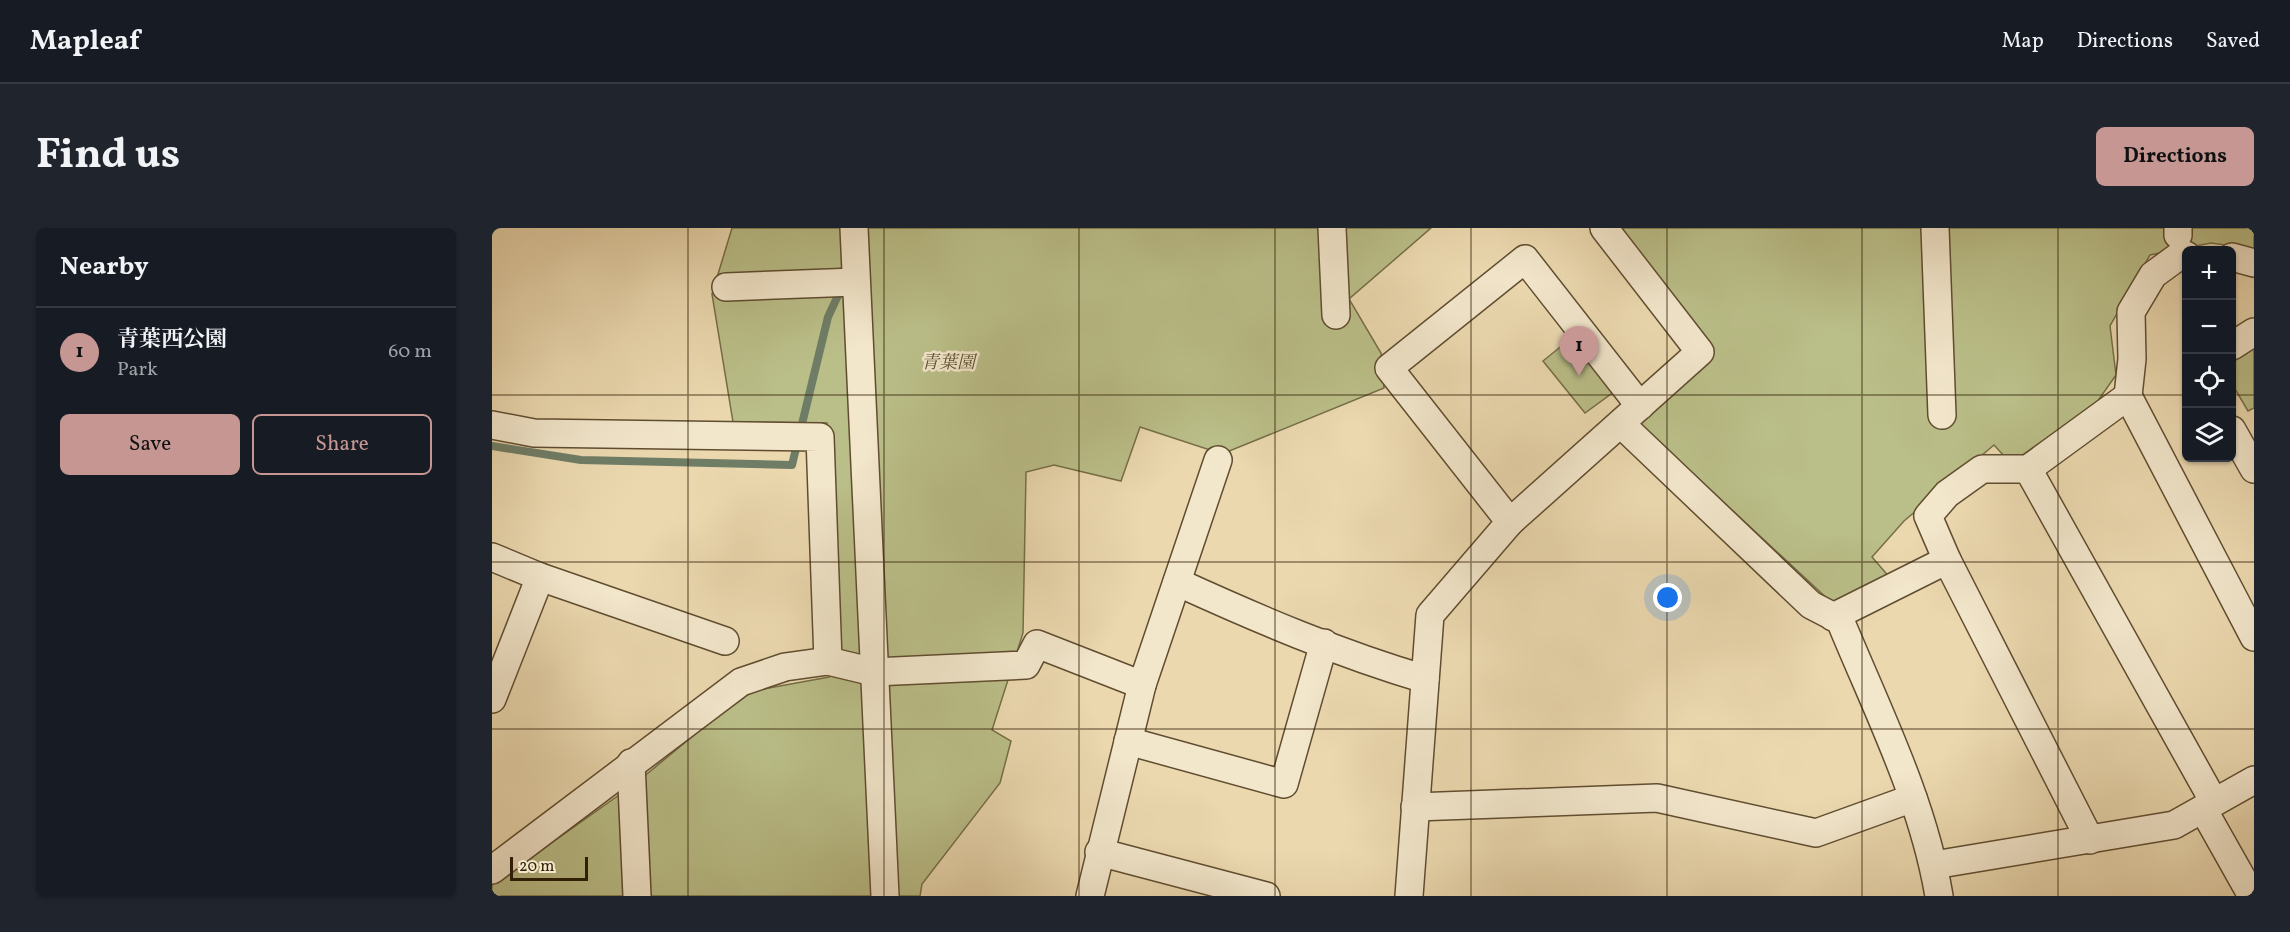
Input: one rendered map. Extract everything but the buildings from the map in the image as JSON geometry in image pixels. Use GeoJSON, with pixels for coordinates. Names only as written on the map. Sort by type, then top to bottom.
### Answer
{"type":"FeatureCollection","features":[{"type":"Feature","properties":{"kind":"street"},"geometry":{"type":"LineString","coordinates":[[854,228],[885,896]]}},
{"type":"Feature","properties":{"kind":"street"},"geometry":{"type":"LineString","coordinates":[[1332,228],[1336,315]]}},
{"type":"Feature","properties":{"kind":"street"},"geometry":{"type":"LineString","coordinates":[[1409,896],[1430,615],[1510,522],[1700,352],[1604,228]]}},
{"type":"Feature","properties":{"kind":"street"},"geometry":{"type":"LineString","coordinates":[[1935,228],[1942,415]]}},
{"type":"Feature","properties":{"kind":"street"},"geometry":{"type":"LineString","coordinates":[[2181,239],[2179,256],[2153,275],[2131,312],[2132,359],[2128,396],[2254,637]]}},
{"type":"Feature","properties":{"kind":"street"},"geometry":{"type":"LineString","coordinates":[[2236,258],[2254,263]]}},
{"type":"Feature","properties":{"kind":"street"},"geometry":{"type":"LineString","coordinates":[[1510,522],[1389,368],[1525,259],[1631,415],[1811,605],[1840,620],[1913,798],[1934,866],[1939,896]]}},
{"type":"Feature","properties":{"kind":"street"},"geometry":{"type":"LineString","coordinates":[[726,287],[855,282]]}},
{"type":"Feature","properties":{"kind":"street"},"geometry":{"type":"LineString","coordinates":[[2236,343],[2254,332]]}},
{"type":"Feature","properties":{"kind":"street"},"geometry":{"type":"LineString","coordinates":[[2090,840],[1947,560],[1928,516],[1947,494],[1982,469],[2028,469],[2128,396]]}},
{"type":"Feature","properties":{"kind":"street"},"geometry":{"type":"LineString","coordinates":[[492,425],[534,433],[820,437],[828,661]]}},
{"type":"Feature","properties":{"kind":"street"},"geometry":{"type":"LineString","coordinates":[[2236,437],[2254,469]]}},
{"type":"Feature","properties":{"kind":"street"},"geometry":{"type":"LineString","coordinates":[[1090,896],[1142,685],[1218,460]]}},
{"type":"Feature","properties":{"kind":"street"},"geometry":{"type":"LineString","coordinates":[[2028,469],[2208,805],[2252,896]]}},
{"type":"Feature","properties":{"kind":"street"},"geometry":{"type":"LineString","coordinates":[[492,557],[540,577],[725,641]]}},
{"type":"Feature","properties":{"kind":"street"},"geometry":{"type":"LineString","coordinates":[[1833,617],[1947,560]]}},
{"type":"Feature","properties":{"kind":"street"},"geometry":{"type":"LineString","coordinates":[[492,699],[540,577]]}},
{"type":"Feature","properties":{"kind":"street"},"geometry":{"type":"LineString","coordinates":[[1178,582],[1277,627],[1379,665],[1425,679]]}},
{"type":"Feature","properties":{"kind":"street"},"geometry":{"type":"LineString","coordinates":[[492,870],[741,682],[785,667],[828,661],[874,672],[1026,665],[1037,644],[1142,685]]}},
{"type":"Feature","properties":{"kind":"street"},"geometry":{"type":"LineString","coordinates":[[1128,741],[1284,784],[1324,644]]}},
{"type":"Feature","properties":{"kind":"street"},"geometry":{"type":"LineString","coordinates":[[631,764],[637,896]]}},
{"type":"Feature","properties":{"kind":"street"},"geometry":{"type":"LineString","coordinates":[[1934,866],[2174,825],[2254,780]]}},
{"type":"Feature","properties":{"kind":"street"},"geometry":{"type":"LineString","coordinates":[[1415,807],[1657,798],[1816,833],[1913,798]]}},
{"type":"Feature","properties":{"kind":"street"},"geometry":{"type":"LineString","coordinates":[[1099,852],[1266,896]]}},
{"type":"Feature","properties":{"kind":"green space","name":"青葉園"},"geometry":{"type":"Polygon","coordinates":[[[732,228],[1431,228],[1349,299],[1381,353],[1384,388],[1222,454],[1140,427],[1121,481],[1054,465],[1026,472],[1023,633],[992,730],[1011,741],[1000,783],[922,884],[920,896],[492,896],[492,885],[636,783],[711,721],[753,691],[829,677],[834,651],[827,423],[733,422],[712,294],[732,228]]]}},
{"type":"Feature","properties":{"kind":"green space"},"geometry":{"type":"Polygon","coordinates":[[[1619,228],[2254,228],[2254,249],[2211,243],[2182,246],[2182,249],[2150,255],[2110,326],[2116,375],[2095,405],[2018,458],[2006,458],[1994,445],[1904,521],[1872,557],[1891,579],[1845,602],[1831,602],[1636,421],[1714,349],[1619,228]]]}},
{"type":"Feature","properties":{"kind":"green space"},"geometry":{"type":"Polygon","coordinates":[[[1575,335],[1615,391],[1585,413],[1543,361],[1575,335]]]}},
{"type":"Feature","properties":{"kind":"green space"},"geometry":{"type":"Polygon","coordinates":[[[2254,345],[2254,408],[2248,411],[2236,391],[2236,357],[2254,345]]]}},
{"type":"Feature","properties":{"kind":"waterway"},"geometry":{"type":"LineString","coordinates":[[492,446],[581,460],[792,465],[828,317],[841,289]]}},
{"type":"Feature","properties":{"kind":"place","name":"青葉西公園"},"geometry":{"type":"Point","coordinates":[1579,376]}}]}
